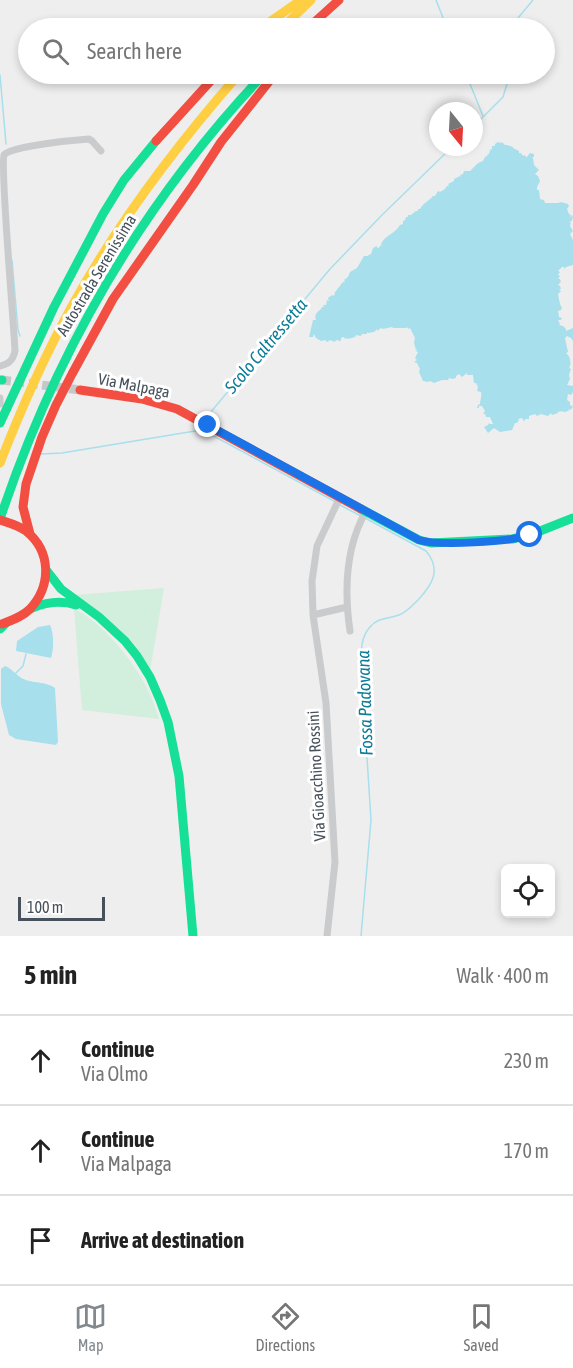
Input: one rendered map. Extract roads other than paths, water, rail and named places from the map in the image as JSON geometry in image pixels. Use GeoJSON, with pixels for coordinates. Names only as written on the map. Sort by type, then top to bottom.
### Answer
{"type":"FeatureCollection","features":[{"type":"Feature","properties":{"kind":"main road"},"geometry":{"type":"LineString","coordinates":[[275,18],[301,0]]}},
{"type":"Feature","properties":{"kind":"main road"},"geometry":{"type":"LineString","coordinates":[[292,18],[311,0]]}},
{"type":"Feature","properties":{"kind":"main road"},"geometry":{"type":"LineString","coordinates":[[319,18],[339,0]]}},
{"type":"Feature","properties":{"kind":"main road"},"geometry":{"type":"LineString","coordinates":[[326,18],[345,0]]}},
{"type":"Feature","properties":{"kind":"main road"},"geometry":{"type":"LineString","coordinates":[[0,423],[54,307],[103,214],[124,180],[208,84]]}},
{"type":"Feature","properties":{"kind":"main road","name":"Autostrada Serenissima"},"geometry":{"type":"LineString","coordinates":[[0,463],[27,396],[81,288],[129,212],[165,161],[203,112],[230,84]]}},
{"type":"Feature","properties":{"kind":"main road","name":"Autostrada Serenissima"},"geometry":{"type":"LineString","coordinates":[[0,520],[30,435],[97,299],[160,201],[203,142],[255,84]]}},
{"type":"Feature","properties":{"kind":"main road"},"geometry":{"type":"LineString","coordinates":[[193,936],[179,776],[168,722],[150,677],[125,641],[91,611],[61,589],[47,571],[42,551],[30,534],[23,507],[26,484],[42,437],[56,405],[113,299],[221,142],[266,84]]}},
{"type":"Feature","properties":{"kind":"main road","name":"Via Malpaga"},"geometry":{"type":"LineString","coordinates":[[80,390],[164,404],[177,409],[338,501],[419,540],[437,543],[518,538],[573,518]]}},
{"type":"Feature","properties":{"kind":"main road"},"geometry":{"type":"LineString","coordinates":[[0,520],[16,525],[30,534]]}},
{"type":"Feature","properties":{"kind":"main road"},"geometry":{"type":"LineString","coordinates":[[32,608],[43,591],[47,571]]}},
{"type":"Feature","properties":{"kind":"main road"},"geometry":{"type":"LineString","coordinates":[[2,626],[18,619],[32,608],[46,603],[63,601],[91,611]]}},
{"type":"Feature","properties":{"kind":"street"},"geometry":{"type":"LineString","coordinates":[[0,366],[12,359],[15,351],[1,185],[2,158],[7,152],[19,149],[89,139],[101,151]]}},
{"type":"Feature","properties":{"kind":"street"},"geometry":{"type":"LineString","coordinates":[[0,398],[0,404]]}},
{"type":"Feature","properties":{"kind":"street","name":"Via Gioacchino Rossini"},"geometry":{"type":"LineString","coordinates":[[327,936],[335,862],[326,703],[313,615],[312,581],[317,546],[338,501]]}},
{"type":"Feature","properties":{"kind":"street"},"geometry":{"type":"LineString","coordinates":[[350,631],[346,592],[348,568],[364,515]]}},
{"type":"Feature","properties":{"kind":"street"},"geometry":{"type":"LineString","coordinates":[[313,615],[347,607]]}},
{"type":"Feature","properties":{"kind":"water"},"geometry":{"type":"Polygon","coordinates":[[[498,142],[513,147],[526,158],[530,153],[534,154],[532,157],[534,165],[539,170],[535,174],[540,181],[537,190],[539,190],[540,199],[545,203],[568,204],[570,217],[573,215],[572,221],[569,222],[573,231],[570,234],[573,240],[573,265],[564,269],[562,267],[558,271],[560,276],[558,279],[561,282],[558,285],[561,291],[558,294],[562,308],[558,310],[559,317],[562,318],[558,320],[559,325],[563,326],[566,331],[573,328],[573,341],[567,336],[565,338],[568,352],[566,353],[569,356],[569,368],[571,369],[567,385],[573,386],[573,392],[571,395],[568,394],[567,400],[573,407],[568,409],[569,411],[558,411],[548,416],[535,414],[529,416],[529,419],[525,421],[522,418],[518,419],[512,430],[500,432],[494,428],[488,433],[484,427],[489,423],[493,424],[490,417],[483,414],[485,411],[482,406],[477,408],[480,404],[481,392],[477,391],[478,387],[474,383],[473,375],[467,375],[467,373],[462,377],[459,374],[456,378],[434,383],[423,381],[420,369],[414,362],[417,360],[415,358],[418,352],[417,349],[415,350],[415,338],[410,328],[381,328],[361,336],[356,335],[348,339],[344,337],[341,341],[336,340],[335,342],[321,341],[314,334],[313,337],[309,337],[316,314],[324,307],[323,305],[326,305],[327,300],[329,301],[328,298],[334,296],[364,256],[371,254],[373,248],[382,246],[383,241],[403,224],[408,215],[418,211],[438,191],[449,186],[448,184],[454,179],[461,177],[464,171],[470,171],[483,161],[492,146],[498,142]]]}},
{"type":"Feature","properties":{"kind":"water"},"geometry":{"type":"Polygon","coordinates":[[[50,625],[53,641],[51,658],[16,651],[17,641],[38,627],[50,625]]]}},
{"type":"Feature","properties":{"kind":"water"},"geometry":{"type":"Polygon","coordinates":[[[5,666],[23,679],[55,688],[58,742],[56,745],[16,739],[9,735],[1,704],[1,669],[5,666]]]}},
{"type":"Feature","properties":{"kind":"waterway"},"geometry":{"type":"LineString","coordinates":[[436,0],[443,18]]}},
{"type":"Feature","properties":{"kind":"waterway","name":"Scolo Caltressetta"},"geometry":{"type":"LineString","coordinates":[[518,18],[533,0]]}},
{"type":"Feature","properties":{"kind":"waterway"},"geometry":{"type":"LineString","coordinates":[[0,75],[6,144]]}},
{"type":"Feature","properties":{"kind":"waterway"},"geometry":{"type":"LineString","coordinates":[[470,84],[477,102]]}},
{"type":"Feature","properties":{"kind":"waterway","name":"Scolo Caltressetta"},"geometry":{"type":"LineString","coordinates":[[483,117],[503,97],[507,84]]}},
{"type":"Feature","properties":{"kind":"waterway","name":"Scolo Caltressetta"},"geometry":{"type":"LineString","coordinates":[[205,419],[330,269],[443,156]]}},
{"type":"Feature","properties":{"kind":"waterway"},"geometry":{"type":"LineString","coordinates":[[12,260],[20,336]]}},
{"type":"Feature","properties":{"kind":"waterway","name":"Scolo Caltressetta"},"geometry":{"type":"LineString","coordinates":[[41,454],[62,453],[195,431],[200,425]]}},
{"type":"Feature","properties":{"kind":"waterway","name":"Fossa Padovana"},"geometry":{"type":"LineString","coordinates":[[195,431],[208,433],[334,501]]}},
{"type":"Feature","properties":{"kind":"waterway","name":"Fossa Padovana"},"geometry":{"type":"LineString","coordinates":[[338,504],[361,516]]}},
{"type":"Feature","properties":{"kind":"waterway","name":"Fossa Padovana"},"geometry":{"type":"LineString","coordinates":[[361,936],[371,820],[361,663],[362,644],[367,631],[373,624],[402,614],[414,604],[431,583],[434,571],[431,558],[426,551],[365,518]]}},
{"type":"Feature","properties":{"kind":"waterway"},"geometry":{"type":"LineString","coordinates":[[16,673],[23,666],[26,654]]}},
{"type":"Feature","properties":{"kind":"tunnel"},"geometry":{"type":"LineString","coordinates":[[2,380],[80,390]]}}]}
